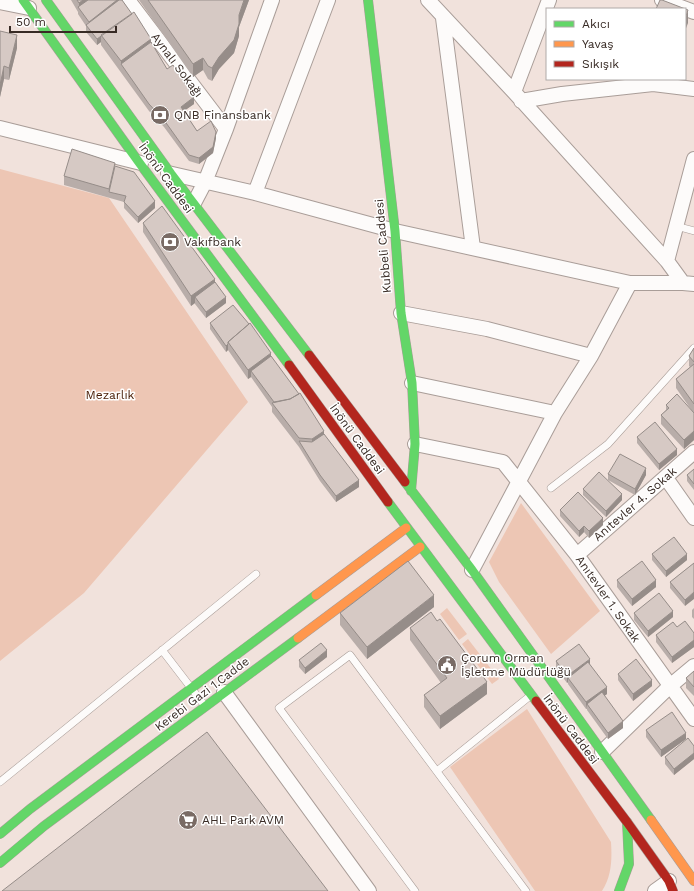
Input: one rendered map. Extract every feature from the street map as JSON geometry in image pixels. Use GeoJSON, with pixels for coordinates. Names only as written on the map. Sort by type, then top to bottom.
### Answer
{"type":"FeatureCollection","features":[{"type":"Feature","properties":{"kind":"street","name":"İnönü Caddesi"},"geometry":{"type":"LineString","coordinates":[[47,0],[171,174],[472,570],[694,881]]}},
{"type":"Feature","properties":{"kind":"street","name":"Aynalı Sokağı"},"geometry":{"type":"LineString","coordinates":[[128,0],[226,129]]}},
{"type":"Feature","properties":{"kind":"street"},"geometry":{"type":"LineString","coordinates":[[194,203],[206,182],[272,0]]}},
{"type":"Feature","properties":{"kind":"street"},"geometry":{"type":"LineString","coordinates":[[255,193],[328,0]]}},
{"type":"Feature","properties":{"kind":"street","name":"Kubbeli Caddesi"},"geometry":{"type":"LineString","coordinates":[[368,0],[395,231],[401,313],[412,383],[415,444],[411,491]]}},
{"type":"Feature","properties":{"kind":"street"},"geometry":{"type":"LineString","coordinates":[[428,0],[443,18],[518,96],[689,284]]}},
{"type":"Feature","properties":{"kind":"street"},"geometry":{"type":"LineString","coordinates":[[662,0],[683,8]]}},
{"type":"Feature","properties":{"kind":"street"},"geometry":{"type":"LineString","coordinates":[[0,2],[26,4]]}},
{"type":"Feature","properties":{"kind":"street","name":"İnönü Caddesi"},"geometry":{"type":"LineString","coordinates":[[26,4],[138,162],[290,366],[420,547],[626,822],[671,886]]}},
{"type":"Feature","properties":{"kind":"street"},"geometry":{"type":"LineString","coordinates":[[518,96],[546,9]]}},
{"type":"Feature","properties":{"kind":"street"},"geometry":{"type":"LineString","coordinates":[[443,18],[473,248]]}},
{"type":"Feature","properties":{"kind":"street"},"geometry":{"type":"LineString","coordinates":[[518,96],[562,94],[654,84],[694,89]]}},
{"type":"Feature","properties":{"kind":"street"},"geometry":{"type":"LineString","coordinates":[[0,128],[138,162],[171,174],[255,193],[395,231],[630,283],[689,284]]}},
{"type":"Feature","properties":{"kind":"street"},"geometry":{"type":"LineString","coordinates":[[667,261],[694,159]]}},
{"type":"Feature","properties":{"kind":"street"},"geometry":{"type":"LineString","coordinates":[[472,570],[520,482],[555,413],[590,356],[630,283]]}},
{"type":"Feature","properties":{"kind":"street"},"geometry":{"type":"LineString","coordinates":[[401,313],[487,329],[590,356]]}},
{"type":"Feature","properties":{"kind":"street"},"geometry":{"type":"LineString","coordinates":[[412,383],[555,413]]}},
{"type":"Feature","properties":{"kind":"street","name":"Anıtevler 1. Sokak"},"geometry":{"type":"LineString","coordinates":[[415,444],[503,462],[577,555],[694,719]]}},
{"type":"Feature","properties":{"kind":"street","name":"Anıtevler 4. Sokak"},"geometry":{"type":"LineString","coordinates":[[577,555],[694,452]]}},
{"type":"Feature","properties":{"kind":"street"},"geometry":{"type":"LineString","coordinates":[[666,478],[694,518]]}},
{"type":"Feature","properties":{"kind":"street","name":"Kerebi Gazi 1.Cadde"},"geometry":{"type":"LineString","coordinates":[[0,863],[44,826],[205,706],[218,683],[406,528]]}},
{"type":"Feature","properties":{"kind":"street","name":"Kerebi Gazi 1.Cadde"},"geometry":{"type":"LineString","coordinates":[[0,834],[30,809],[192,688],[218,683],[420,547]]}},
{"type":"Feature","properties":{"kind":"street"},"geometry":{"type":"LineString","coordinates":[[602,752],[670,686],[694,666]]}},
{"type":"Feature","properties":{"kind":"street"},"geometry":{"type":"LineString","coordinates":[[218,683],[369,891]]}},
{"type":"Feature","properties":{"kind":"street"},"geometry":{"type":"LineString","coordinates":[[619,891],[629,864],[626,822]]}},
{"type":"Feature","properties":{"kind":"street"},"geometry":{"type":"LineString","coordinates":[[655,891],[671,886]]}},
{"type":"Feature","properties":{"kind":"lane"},"geometry":{"type":"LineString","coordinates":[[676,226],[694,231]]}},
{"type":"Feature","properties":{"kind":"lane"},"geometry":{"type":"LineString","coordinates":[[551,488],[608,444],[694,348]]}},
{"type":"Feature","properties":{"kind":"lane"},"geometry":{"type":"LineString","coordinates":[[0,782],[256,574]]}},
{"type":"Feature","properties":{"kind":"lane"},"geometry":{"type":"LineString","coordinates":[[162,650],[205,706]]}},
{"type":"Feature","properties":{"kind":"lane"},"geometry":{"type":"LineString","coordinates":[[414,891],[279,708],[350,655],[526,891]]}},
{"type":"Feature","properties":{"kind":"lane"},"geometry":{"type":"LineString","coordinates":[[437,771],[531,696]]}},
{"type":"Feature","properties":{"kind":"green space","name":"Mezarlık"},"geometry":{"type":"Polygon","coordinates":[[[0,169],[109,198],[248,402],[84,593],[0,661],[0,169]]]}},
{"type":"Feature","properties":{"kind":"green space"},"geometry":{"type":"Polygon","coordinates":[[[521,503],[600,611],[551,654],[499,582],[489,562],[521,503]]]}},
{"type":"Feature","properties":{"kind":"green space"},"geometry":{"type":"Polygon","coordinates":[[[447,608],[467,634],[459,640],[440,614],[447,608]]]}},
{"type":"Feature","properties":{"kind":"green space"},"geometry":{"type":"Polygon","coordinates":[[[468,639],[499,679],[492,684],[462,644],[468,639]]]}},
{"type":"Feature","properties":{"kind":"green space"},"geometry":{"type":"Polygon","coordinates":[[[527,709],[611,842],[610,873],[602,891],[535,891],[450,767],[527,709]]]}},
{"type":"Feature","properties":{"kind":"building"},"geometry":{"type":"Polygon","coordinates":[[[88,0],[117,0],[89,22],[78,7],[88,0]]]}},
{"type":"Feature","properties":{"kind":"building"},"geometry":{"type":"Polygon","coordinates":[[[119,0],[122,0],[132,14],[97,39],[86,25],[119,0]]]}},
{"type":"Feature","properties":{"kind":"building"},"geometry":{"type":"Polygon","coordinates":[[[148,0],[244,0],[239,15],[239,24],[234,40],[219,57],[212,68],[208,66],[203,58],[193,64],[148,0]]]}},
{"type":"Feature","properties":{"kind":"building"},"geometry":{"type":"Polygon","coordinates":[[[660,0],[662,0],[683,8],[656,8],[660,0]]]}},
{"type":"Feature","properties":{"kind":"building"},"geometry":{"type":"Polygon","coordinates":[[[134,12],[151,39],[121,61],[101,35],[134,12]]]}},
{"type":"Feature","properties":{"kind":"building"},"geometry":{"type":"Polygon","coordinates":[[[0,31],[17,35],[9,68],[4,66],[0,85],[0,31]]]}},
{"type":"Feature","properties":{"kind":"building"},"geometry":{"type":"Polygon","coordinates":[[[151,42],[167,69],[173,65],[194,97],[181,107],[197,131],[211,121],[216,132],[213,147],[199,158],[189,155],[164,120],[149,104],[121,64],[151,42]]]}},
{"type":"Feature","properties":{"kind":"building"},"geometry":{"type":"Polygon","coordinates":[[[72,149],[115,163],[109,189],[64,176],[72,149]]]}},
{"type":"Feature","properties":{"kind":"building"},"geometry":{"type":"Polygon","coordinates":[[[115,166],[134,172],[155,201],[138,217],[124,202],[126,196],[109,192],[115,166]]]}},
{"type":"Feature","properties":{"kind":"building"},"geometry":{"type":"Polygon","coordinates":[[[162,206],[215,279],[191,296],[143,223],[162,206]]]}},
{"type":"Feature","properties":{"kind":"building"},"geometry":{"type":"Polygon","coordinates":[[[215,282],[226,297],[206,312],[195,297],[215,282]]]}},
{"type":"Feature","properties":{"kind":"building"},"geometry":{"type":"Polygon","coordinates":[[[233,305],[249,324],[228,342],[226,346],[210,323],[233,305]]]}},
{"type":"Feature","properties":{"kind":"building"},"geometry":{"type":"Polygon","coordinates":[[[250,323],[271,353],[248,370],[228,342],[250,323]]]}},
{"type":"Feature","properties":{"kind":"building"},"geometry":{"type":"Polygon","coordinates":[[[694,348],[694,362],[689,356],[694,348]]]}},
{"type":"Feature","properties":{"kind":"building"},"geometry":{"type":"Polygon","coordinates":[[[271,356],[299,394],[290,399],[274,402],[251,371],[271,356]]]}},
{"type":"Feature","properties":{"kind":"building"},"geometry":{"type":"Polygon","coordinates":[[[694,364],[694,404],[676,379],[694,364]]]}},
{"type":"Feature","properties":{"kind":"building"},"geometry":{"type":"Polygon","coordinates":[[[300,393],[324,431],[312,439],[299,438],[272,403],[290,399],[300,393]]]}},
{"type":"Feature","properties":{"kind":"building"},"geometry":{"type":"Polygon","coordinates":[[[677,394],[694,413],[694,431],[684,440],[661,415],[669,408],[666,405],[677,394]]]}},
{"type":"Feature","properties":{"kind":"building"},"geometry":{"type":"Polygon","coordinates":[[[655,422],[677,449],[659,464],[637,437],[655,422]]]}},
{"type":"Feature","properties":{"kind":"building"},"geometry":{"type":"Polygon","coordinates":[[[324,434],[359,480],[336,496],[320,475],[299,441],[312,442],[324,434]]]}},
{"type":"Feature","properties":{"kind":"building"},"geometry":{"type":"Polygon","coordinates":[[[620,454],[646,468],[635,489],[608,474],[620,454]]]}},
{"type":"Feature","properties":{"kind":"building"},"geometry":{"type":"Polygon","coordinates":[[[694,469],[694,484],[687,475],[694,469]]]}},
{"type":"Feature","properties":{"kind":"building"},"geometry":{"type":"Polygon","coordinates":[[[599,472],[622,494],[606,511],[583,489],[599,472]]]}},
{"type":"Feature","properties":{"kind":"building"},"geometry":{"type":"Polygon","coordinates":[[[578,492],[603,518],[589,531],[584,526],[579,531],[560,510],[578,492]]]}},
{"type":"Feature","properties":{"kind":"building"},"geometry":{"type":"Polygon","coordinates":[[[674,537],[687,554],[666,571],[652,554],[674,537]]]}},
{"type":"Feature","properties":{"kind":"building"},"geometry":{"type":"Polygon","coordinates":[[[408,561],[434,595],[367,647],[340,613],[408,561]]]}},
{"type":"Feature","properties":{"kind":"building"},"geometry":{"type":"Polygon","coordinates":[[[642,561],[656,580],[632,599],[617,580],[642,561]]]}},
{"type":"Feature","properties":{"kind":"building"},"geometry":{"type":"Polygon","coordinates":[[[694,563],[694,592],[685,600],[670,582],[694,563]]]}},
{"type":"Feature","properties":{"kind":"building"},"geometry":{"type":"Polygon","coordinates":[[[659,593],[673,611],[648,631],[634,613],[659,593]]]}},
{"type":"Feature","properties":{"kind":"building","name":"Çorum Orman İşletme Müdürlüğü"},"geometry":{"type":"Polygon","coordinates":[[[431,612],[437,621],[440,619],[487,682],[440,716],[424,695],[447,678],[410,628],[431,612]]]}},
{"type":"Feature","properties":{"kind":"building"},"geometry":{"type":"Polygon","coordinates":[[[685,621],[694,633],[694,640],[672,657],[656,635],[673,622],[677,627],[685,621]]]}},
{"type":"Feature","properties":{"kind":"building"},"geometry":{"type":"Polygon","coordinates":[[[321,643],[327,650],[305,668],[299,660],[321,643]]]}},
{"type":"Feature","properties":{"kind":"building"},"geometry":{"type":"Polygon","coordinates":[[[579,644],[590,659],[567,676],[556,661],[579,644]]]}},
{"type":"Feature","properties":{"kind":"building"},"geometry":{"type":"Polygon","coordinates":[[[636,659],[652,680],[633,694],[618,674],[636,659]]]}},
{"type":"Feature","properties":{"kind":"building"},"geometry":{"type":"Polygon","coordinates":[[[588,662],[607,687],[586,702],[568,678],[588,662]]]}},
{"type":"Feature","properties":{"kind":"building"},"geometry":{"type":"Polygon","coordinates":[[[694,671],[694,687],[686,678],[694,671]]]}},
{"type":"Feature","properties":{"kind":"building"},"geometry":{"type":"Polygon","coordinates":[[[602,692],[623,721],[608,733],[587,704],[602,692]]]}},
{"type":"Feature","properties":{"kind":"building"},"geometry":{"type":"Polygon","coordinates":[[[672,712],[686,733],[661,750],[646,730],[672,712]]]}},
{"type":"Feature","properties":{"kind":"building","name":"AHL Park AVM"},"geometry":{"type":"Polygon","coordinates":[[[207,732],[328,891],[2,891],[207,732]]]}},
{"type":"Feature","properties":{"kind":"building"},"geometry":{"type":"Polygon","coordinates":[[[688,738],[694,746],[694,753],[674,769],[665,757],[688,738]]]}},
{"type":"Feature","properties":{"kind":"traffic: fast"},"geometry":{"type":"LineString","coordinates":[[23,0],[138,161],[289,365]]}},
{"type":"Feature","properties":{"kind":"traffic: fast"},"geometry":{"type":"LineString","coordinates":[[46,0],[171,174],[309,355]]}},
{"type":"Feature","properties":{"kind":"traffic: fast"},"geometry":{"type":"LineString","coordinates":[[368,0],[395,231],[401,313],[412,383],[415,444],[411,491]]}},
{"type":"Feature","properties":{"kind":"traffic: fast"},"geometry":{"type":"LineString","coordinates":[[405,482],[472,570],[651,820]]}},
{"type":"Feature","properties":{"kind":"traffic: fast"},"geometry":{"type":"LineString","coordinates":[[388,502],[536,701]]}},
{"type":"Feature","properties":{"kind":"traffic: fast"},"geometry":{"type":"LineString","coordinates":[[0,834],[30,809],[316,595]]}},
{"type":"Feature","properties":{"kind":"traffic: fast"},"geometry":{"type":"LineString","coordinates":[[0,863],[44,826],[298,638]]}},
{"type":"Feature","properties":{"kind":"traffic: fast"},"geometry":{"type":"LineString","coordinates":[[619,891],[629,864],[627,822]]}},
{"type":"Feature","properties":{"kind":"traffic: slow"},"geometry":{"type":"LineString","coordinates":[[316,595],[406,528]]}},
{"type":"Feature","properties":{"kind":"traffic: slow"},"geometry":{"type":"LineString","coordinates":[[298,638],[420,547]]}},
{"type":"Feature","properties":{"kind":"traffic: slow"},"geometry":{"type":"LineString","coordinates":[[651,820],[694,881]]}},
{"type":"Feature","properties":{"kind":"traffic: jam"},"geometry":{"type":"LineString","coordinates":[[309,355],[405,482]]}},
{"type":"Feature","properties":{"kind":"traffic: jam"},"geometry":{"type":"LineString","coordinates":[[289,365],[388,502]]}},
{"type":"Feature","properties":{"kind":"traffic: jam"},"geometry":{"type":"LineString","coordinates":[[536,701],[627,822],[669,881],[673,891]]}},
{"type":"Feature","properties":{"kind":"place","name":"QNB Finansbank"},"geometry":{"type":"Point","coordinates":[160,115]}},
{"type":"Feature","properties":{"kind":"place","name":"Vakıfbank"},"geometry":{"type":"Point","coordinates":[170,242]}},
{"type":"Feature","properties":{"kind":"place","name":"Çorum Orman İşletme Müdürlüğü"},"geometry":{"type":"Point","coordinates":[447,665]}},
{"type":"Feature","properties":{"kind":"place","name":"AHL Park AVM"},"geometry":{"type":"Point","coordinates":[188,820]}}]}
